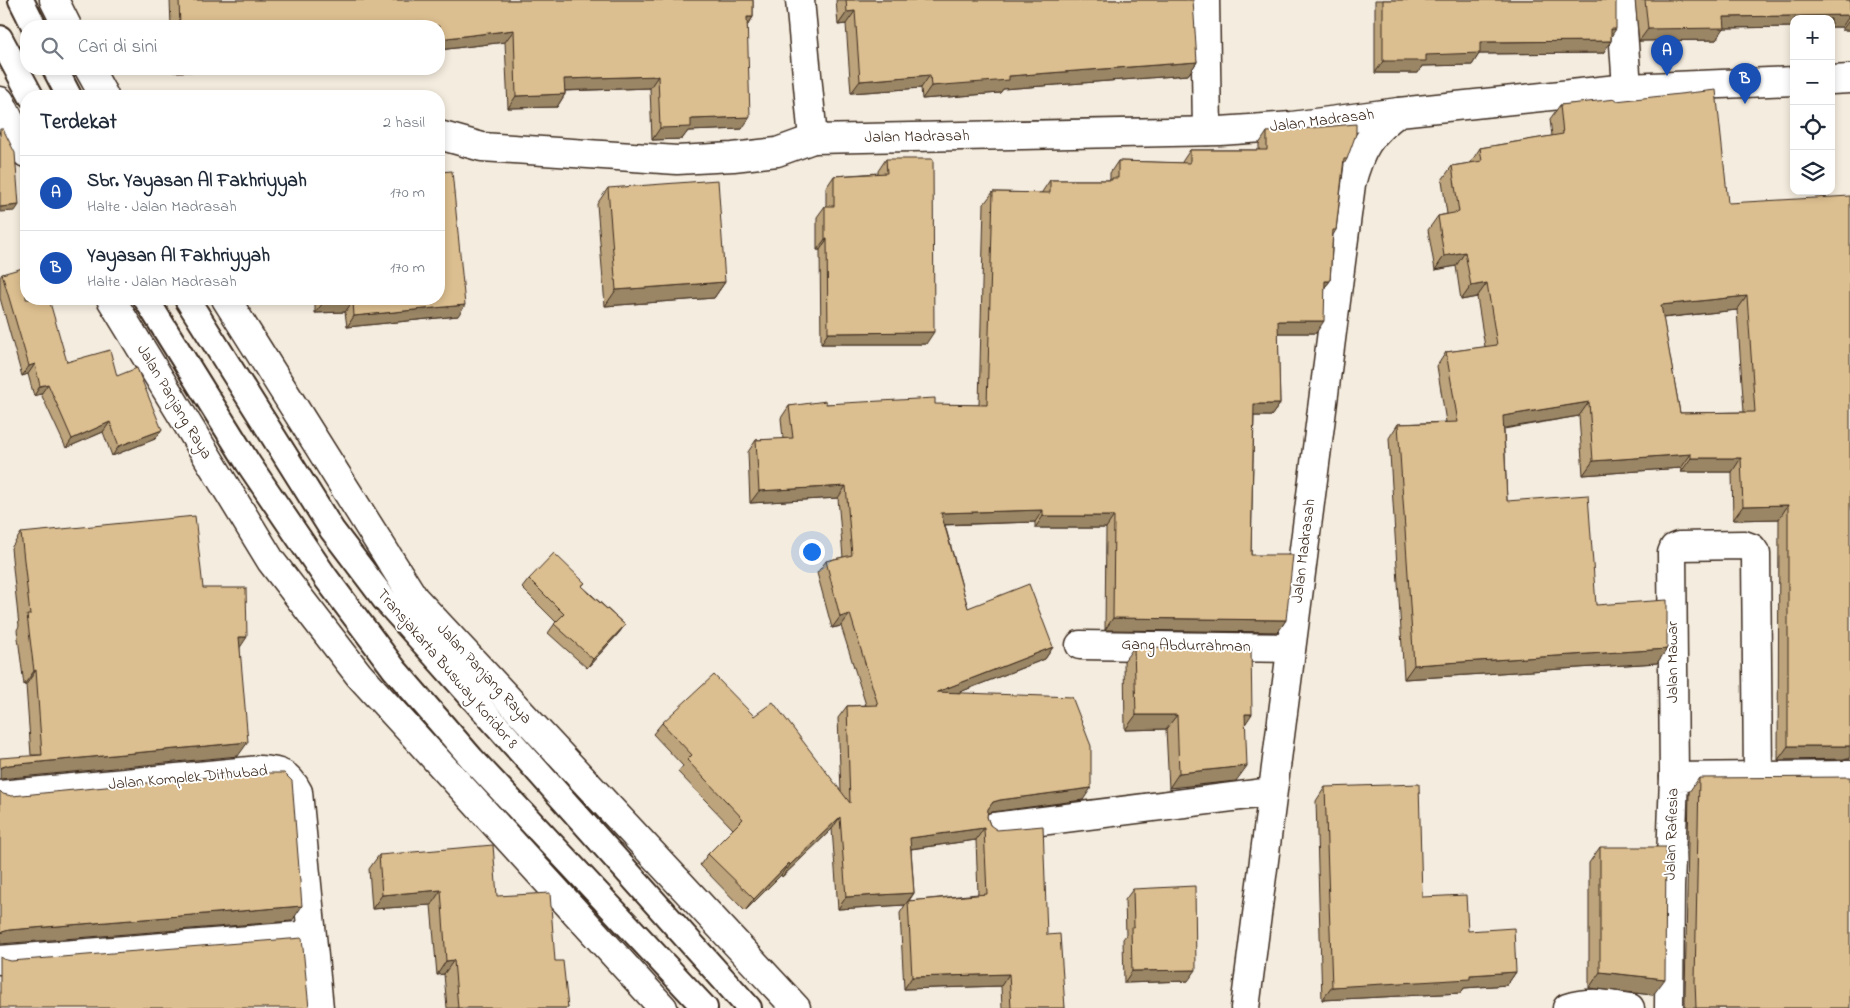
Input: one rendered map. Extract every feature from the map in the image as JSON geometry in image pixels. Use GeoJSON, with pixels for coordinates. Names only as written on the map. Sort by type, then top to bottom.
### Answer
{"type":"FeatureCollection","features":[{"type":"Feature","properties":{"kind":"street"},"geometry":{"type":"LineString","coordinates":[[54,0],[64,20]]}},
{"type":"Feature","properties":{"kind":"street"},"geometry":{"type":"LineString","coordinates":[[800,0],[813,139]]}},
{"type":"Feature","properties":{"kind":"street"},"geometry":{"type":"LineString","coordinates":[[1205,0],[1207,131]]}},
{"type":"Feature","properties":{"kind":"street"},"geometry":{"type":"LineString","coordinates":[[1621,0],[1626,88]]}},
{"type":"Feature","properties":{"kind":"street"},"geometry":{"type":"LineString","coordinates":[[92,75],[101,90]]}},
{"type":"Feature","properties":{"kind":"street"},"geometry":{"type":"LineString","coordinates":[[1835,80],[1850,79]]}},
{"type":"Feature","properties":{"kind":"street","name":"Jalan Madrasah"},"geometry":{"type":"LineString","coordinates":[[445,137],[482,147],[677,160],[777,152],[813,139],[1207,131],[1292,126],[1399,112],[1626,88],[1790,81]]}},
{"type":"Feature","properties":{"kind":"street"},"geometry":{"type":"LineString","coordinates":[[0,101],[20,141]]}},
{"type":"Feature","properties":{"kind":"street","name":"Jalan Madrasah"},"geometry":{"type":"LineString","coordinates":[[1245,1008],[1351,184],[1358,158],[1368,140],[1383,124],[1399,112]]}},
{"type":"Feature","properties":{"kind":"street","name":"Jalan Panjang Raya"},"geometry":{"type":"LineString","coordinates":[[115,305],[272,561],[359,675],[663,1008]]}},
{"type":"Feature","properties":{"kind":"street","name":"Jalan Panjang Raya"},"geometry":{"type":"LineString","coordinates":[[230,305],[414,598],[796,1008]]}},
{"type":"Feature","properties":{"kind":"street","name":"Jalan Mawar"},"geometry":{"type":"LineString","coordinates":[[1674,777],[1672,553],[1674,548],[1679,546],[1744,545],[1752,548],[1756,554],[1758,776]]}},
{"type":"Feature","properties":{"kind":"street","name":"Gang Abdurrahman"},"geometry":{"type":"LineString","coordinates":[[1080,645],[1291,648]]}},
{"type":"Feature","properties":{"kind":"street","name":"Jalan Komplek Dithubad"},"geometry":{"type":"LineString","coordinates":[[0,795],[260,770],[279,771],[291,778],[298,792],[319,1008]]}},
{"type":"Feature","properties":{"kind":"street","name":"Jalan Raflesia"},"geometry":{"type":"LineString","coordinates":[[1669,1008],[1670,888],[1674,777],[1850,775]]}},
{"type":"Feature","properties":{"kind":"street"},"geometry":{"type":"LineString","coordinates":[[994,827],[1272,792]]}},
{"type":"Feature","properties":{"kind":"street"},"geometry":{"type":"LineString","coordinates":[[0,960],[312,935]]}},
{"type":"Feature","properties":{"kind":"street"},"geometry":{"type":"LineString","coordinates":[[1567,1008],[1576,1005],[1604,1004],[1630,1008]]}},
{"type":"Feature","properties":{"kind":"lane"},"geometry":{"type":"LineString","coordinates":[[21,0],[31,20]]}},
{"type":"Feature","properties":{"kind":"lane"},"geometry":{"type":"LineString","coordinates":[[0,38],[28,90]]}},
{"type":"Feature","properties":{"kind":"lane"},"geometry":{"type":"LineString","coordinates":[[58,75],[67,90]]}},
{"type":"Feature","properties":{"kind":"lane"},"geometry":{"type":"LineString","coordinates":[[150,305],[248,463],[326,578],[395,670],[472,759],[704,1008]]}},
{"type":"Feature","properties":{"kind":"lane","name":"Transjakarta Busway Koridor 8"},"geometry":{"type":"LineString","coordinates":[[191,305],[332,530],[385,600],[750,1008]]}},
{"type":"Feature","properties":{"kind":"building"},"geometry":{"type":"Polygon","coordinates":[[[179,0],[753,0],[753,17],[747,17],[750,117],[691,119],[691,127],[660,128],[658,76],[564,79],[565,94],[516,96],[514,30],[445,38],[445,20],[180,20],[179,0]]]}},
{"type":"Feature","properties":{"kind":"building"},"geometry":{"type":"Polygon","coordinates":[[[846,0],[1193,0],[1197,62],[1009,76],[1009,80],[931,86],[930,75],[860,81],[855,11],[847,12],[846,0]]]}},
{"type":"Feature","properties":{"kind":"building"},"geometry":{"type":"Polygon","coordinates":[[[1383,0],[1616,0],[1616,29],[1611,29],[1611,41],[1480,42],[1480,53],[1426,55],[1426,61],[1383,61],[1383,0]]]}},
{"type":"Feature","properties":{"kind":"building"},"geometry":{"type":"Polygon","coordinates":[[[1645,0],[1850,0],[1850,15],[1724,17],[1725,28],[1648,29],[1645,0]]]}},
{"type":"Feature","properties":{"kind":"building"},"geometry":{"type":"Polygon","coordinates":[[[1716,90],[1728,203],[1850,196],[1850,746],[1788,746],[1788,505],[1743,506],[1741,458],[1691,458],[1691,454],[1593,461],[1589,402],[1503,416],[1507,501],[1588,495],[1596,605],[1667,600],[1667,649],[1414,665],[1398,424],[1458,422],[1446,352],[1497,345],[1487,283],[1471,286],[1465,252],[1444,256],[1438,216],[1459,212],[1452,166],[1482,161],[1480,148],[1563,134],[1560,105],[1616,99],[1616,101],[1716,90]],[[1747,296],[1661,305],[1680,413],[1755,412],[1747,296]]]}},
{"type":"Feature","properties":{"kind":"building"},"geometry":{"type":"Polygon","coordinates":[[[1356,124],[1356,134],[1347,159],[1344,159],[1336,230],[1333,230],[1330,281],[1325,281],[1324,321],[1278,321],[1280,404],[1254,404],[1251,555],[1293,555],[1286,620],[1113,618],[1114,516],[1043,516],[1043,510],[941,513],[968,608],[1029,584],[1053,647],[937,692],[1072,697],[1091,746],[1091,788],[1000,800],[993,802],[988,809],[987,817],[990,825],[997,830],[1043,826],[1047,935],[1060,934],[1065,1008],[1011,1008],[1009,974],[912,977],[908,901],[987,894],[984,828],[910,838],[914,893],[846,897],[840,817],[790,865],[789,863],[754,899],[708,854],[743,819],[687,760],[692,755],[662,723],[714,675],[754,716],[773,702],[850,803],[847,706],[878,705],[850,614],[840,617],[826,561],[852,555],[846,486],[759,491],[756,440],[793,438],[789,406],[826,401],[826,404],[935,398],[935,404],[987,405],[993,192],[1050,193],[1050,180],[1112,180],[1112,178],[1118,178],[1118,161],[1190,163],[1190,150],[1267,150],[1267,132],[1356,124]]]}},
{"type":"Feature","properties":{"kind":"building"},"geometry":{"type":"Polygon","coordinates":[[[0,129],[3,129],[15,153],[19,205],[0,207],[0,129]]]}},
{"type":"Feature","properties":{"kind":"building"},"geometry":{"type":"Polygon","coordinates":[[[886,159],[933,159],[934,332],[828,333],[825,206],[834,206],[834,176],[887,173],[886,159]]]}},
{"type":"Feature","properties":{"kind":"building"},"geometry":{"type":"Polygon","coordinates":[[[452,171],[465,305],[354,316],[353,305],[445,305],[445,172],[452,171]]]}},
{"type":"Feature","properties":{"kind":"building"},"geometry":{"type":"Polygon","coordinates":[[[718,180],[725,282],[616,290],[608,188],[718,180]]]}},
{"type":"Feature","properties":{"kind":"building"},"geometry":{"type":"Polygon","coordinates":[[[20,269],[20,305],[51,305],[67,362],[110,350],[117,376],[137,368],[162,430],[119,446],[110,422],[72,439],[48,384],[40,386],[35,364],[29,366],[2,274],[20,269]]]}},
{"type":"Feature","properties":{"kind":"building"},"geometry":{"type":"Polygon","coordinates":[[[195,516],[203,588],[246,588],[247,637],[239,637],[248,742],[9,765],[0,769],[0,758],[42,755],[36,670],[34,671],[27,615],[30,615],[21,533],[195,516]]]}},
{"type":"Feature","properties":{"kind":"building"},"geometry":{"type":"Polygon","coordinates":[[[554,553],[585,583],[581,586],[625,625],[593,659],[554,624],[564,614],[529,579],[554,553]]]}},
{"type":"Feature","properties":{"kind":"building"},"geometry":{"type":"Polygon","coordinates":[[[1134,647],[1251,648],[1252,714],[1245,714],[1247,766],[1179,773],[1177,715],[1136,715],[1134,647]]]}},
{"type":"Feature","properties":{"kind":"building"},"geometry":{"type":"Polygon","coordinates":[[[251,773],[284,773],[292,781],[302,906],[9,930],[0,934],[0,791],[3,794],[12,796],[251,773]]]}},
{"type":"Feature","properties":{"kind":"building"},"geometry":{"type":"Polygon","coordinates":[[[1850,777],[1850,1008],[1696,1008],[1699,778],[1850,777]]]}},
{"type":"Feature","properties":{"kind":"building"},"geometry":{"type":"Polygon","coordinates":[[[1419,784],[1422,897],[1466,895],[1468,931],[1514,928],[1516,972],[1470,975],[1470,979],[1332,987],[1325,787],[1419,784]]]}},
{"type":"Feature","properties":{"kind":"building"},"geometry":{"type":"Polygon","coordinates":[[[493,845],[497,896],[550,893],[555,961],[563,961],[568,1008],[458,1008],[454,960],[446,961],[441,890],[382,895],[379,855],[493,845]]]}},
{"type":"Feature","properties":{"kind":"building"},"geometry":{"type":"Polygon","coordinates":[[[1600,847],[1666,847],[1665,979],[1600,972],[1600,847]]]}},
{"type":"Feature","properties":{"kind":"building"},"geometry":{"type":"Polygon","coordinates":[[[1195,886],[1196,970],[1132,971],[1131,927],[1134,927],[1133,889],[1195,886]]]}},
{"type":"Feature","properties":{"kind":"building"},"geometry":{"type":"Polygon","coordinates":[[[302,938],[309,1008],[0,1008],[0,957],[11,961],[302,938]]]}},
{"type":"Feature","properties":{"kind":"place","name":"Sbr. Yayasan Al Fakhriyyah"},"geometry":{"type":"Point","coordinates":[1667,76]}},
{"type":"Feature","properties":{"kind":"place","name":"Yayasan Al Fakhriyyah"},"geometry":{"type":"Point","coordinates":[1745,104]}}]}
